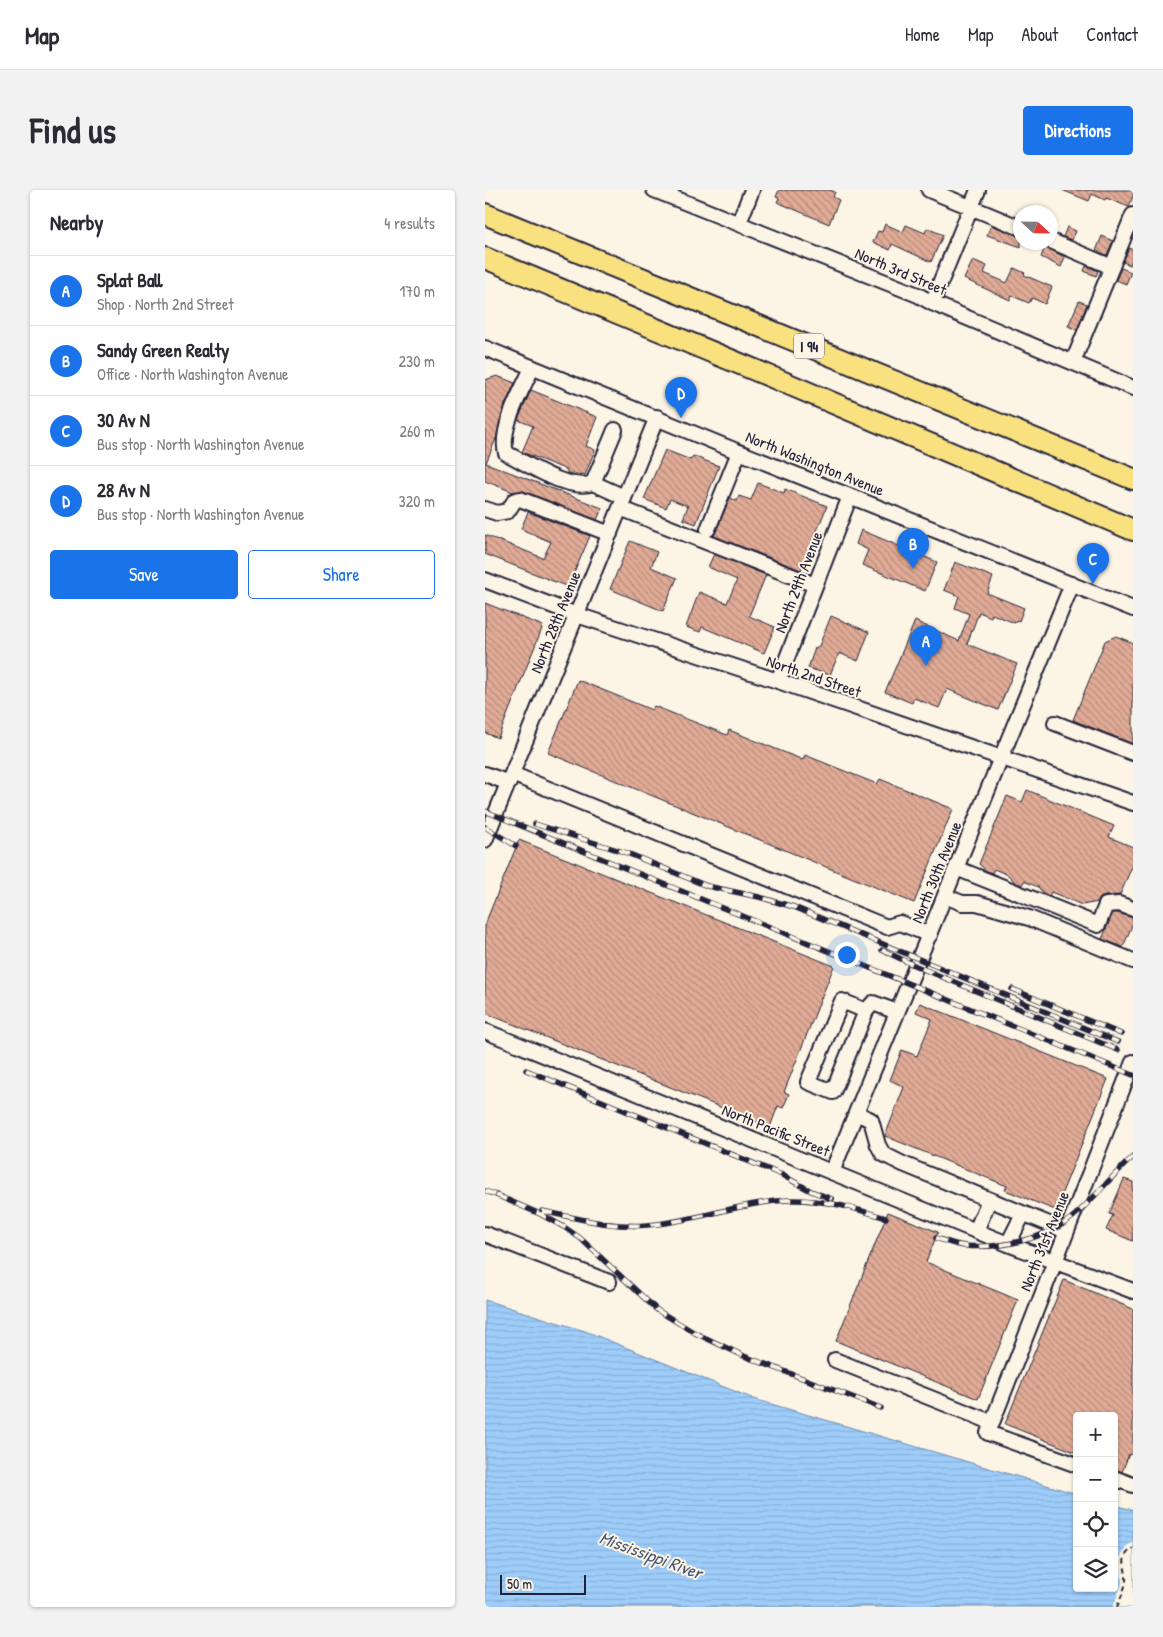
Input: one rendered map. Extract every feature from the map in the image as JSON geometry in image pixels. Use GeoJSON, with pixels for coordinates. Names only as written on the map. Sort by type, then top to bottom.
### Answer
{"type":"FeatureCollection","features":[{"type":"Feature","properties":{"kind":"highway","name":"I 94"},"geometry":{"type":"LineString","coordinates":[[485,214],[1133,479]]}},
{"type":"Feature","properties":{"kind":"highway"},"geometry":{"type":"LineString","coordinates":[[485,258],[1133,530]]}},
{"type":"Feature","properties":{"kind":"highway"},"geometry":{"type":"LineString","coordinates":[[485,272],[713,353]]}},
{"type":"Feature","properties":{"kind":"street","name":"North 3rd Street"},"geometry":{"type":"LineString","coordinates":[[654,190],[918,295],[932,303],[1133,388]]}},
{"type":"Feature","properties":{"kind":"street"},"geometry":{"type":"LineString","coordinates":[[739,223],[753,190]]}},
{"type":"Feature","properties":{"kind":"street"},"geometry":{"type":"LineString","coordinates":[[929,190],[1013,225]]}},
{"type":"Feature","properties":{"kind":"street"},"geometry":{"type":"LineString","coordinates":[[932,303],[978,190]]}},
{"type":"Feature","properties":{"kind":"street"},"geometry":{"type":"LineString","coordinates":[[1073,362],[1133,215]]}},
{"type":"Feature","properties":{"kind":"street"},"geometry":{"type":"LineString","coordinates":[[1058,244],[1112,267]]}},
{"type":"Feature","properties":{"kind":"street","name":"North Washington Avenue"},"geometry":{"type":"LineString","coordinates":[[485,348],[739,452],[1133,609]]}},
{"type":"Feature","properties":{"kind":"street"},"geometry":{"type":"LineString","coordinates":[[532,368],[507,426],[504,445],[506,453],[555,478],[571,484],[584,486],[593,483],[615,430]]}},
{"type":"Feature","properties":{"kind":"street","name":"North 28th Avenue"},"geometry":{"type":"LineString","coordinates":[[485,840],[657,418]]}},
{"type":"Feature","properties":{"kind":"street"},"geometry":{"type":"LineString","coordinates":[[708,529],[739,452]]}},
{"type":"Feature","properties":{"kind":"street"},"geometry":{"type":"LineString","coordinates":[[593,483],[622,502],[815,586]]}},
{"type":"Feature","properties":{"kind":"street","name":"North 29th Avenue"},"geometry":{"type":"LineString","coordinates":[[778,681],[851,496]]}},
{"type":"Feature","properties":{"kind":"street"},"geometry":{"type":"LineString","coordinates":[[485,509],[497,513],[508,511],[515,500],[520,499],[610,534]]}},
{"type":"Feature","properties":{"kind":"street","name":"North 2nd Street"},"geometry":{"type":"LineString","coordinates":[[485,580],[577,615],[778,681],[1133,803]]}},
{"type":"Feature","properties":{"kind":"street","name":"North 30th Avenue"},"geometry":{"type":"LineString","coordinates":[[832,1172],[1072,584]]}},
{"type":"Feature","properties":{"kind":"street"},"geometry":{"type":"LineString","coordinates":[[1055,723],[1133,753]]}},
{"type":"Feature","properties":{"kind":"street"},"geometry":{"type":"LineString","coordinates":[[485,774],[511,778],[887,927],[900,923],[930,935]]}},
{"type":"Feature","properties":{"kind":"street"},"geometry":{"type":"LineString","coordinates":[[956,868],[1098,925],[1106,905],[1119,904],[1133,909]]}},
{"type":"Feature","properties":{"kind":"street"},"geometry":{"type":"LineString","coordinates":[[945,896],[962,903],[977,903],[1029,918],[1133,961]]}},
{"type":"Feature","properties":{"kind":"street"},"geometry":{"type":"LineString","coordinates":[[865,1011],[842,1001],[808,1082],[833,1092],[865,1011],[873,1003],[897,1012]]}},
{"type":"Feature","properties":{"kind":"street","name":"North Pacific Street"},"geometry":{"type":"LineString","coordinates":[[485,1030],[1008,1244],[1133,1291]]}},
{"type":"Feature","properties":{"kind":"street","name":"North 31st Avenue"},"geometry":{"type":"LineString","coordinates":[[990,1428],[1133,1062]]}},
{"type":"Feature","properties":{"kind":"street"},"geometry":{"type":"LineString","coordinates":[[856,1113],[871,1120],[878,1145],[883,1154],[1066,1231]]}},
{"type":"Feature","properties":{"kind":"street"},"geometry":{"type":"LineString","coordinates":[[976,1231],[989,1200]]}},
{"type":"Feature","properties":{"kind":"street"},"geometry":{"type":"LineString","coordinates":[[1008,1244],[1023,1214]]}},
{"type":"Feature","properties":{"kind":"street"},"geometry":{"type":"LineString","coordinates":[[485,1234],[609,1282]]}},
{"type":"Feature","properties":{"kind":"street"},"geometry":{"type":"LineString","coordinates":[[835,1360],[1073,1463]]}},
{"type":"Feature","properties":{"kind":"street"},"geometry":{"type":"LineString","coordinates":[[1118,1479],[1133,1485]]}},
{"type":"Feature","properties":{"kind":"path"},"geometry":{"type":"LineString","coordinates":[[1117,1607],[1126,1582],[1125,1557],[1133,1548]]}},
{"type":"Feature","properties":{"kind":"water","name":"Mississippi River"},"geometry":{"type":"Polygon","coordinates":[[[485,1300],[585,1331],[754,1399],[1073,1493],[1073,1592],[1118,1592],[1118,1506],[1133,1510],[1133,1607],[485,1607],[485,1300]]]}},
{"type":"Feature","properties":{"kind":"pier"},"geometry":{"type":"Polygon","coordinates":[[[1133,1542],[1133,1607],[1113,1607],[1122,1583],[1119,1559],[1127,1546],[1133,1542]]]}},
{"type":"Feature","properties":{"kind":"building"},"geometry":{"type":"Polygon","coordinates":[[[779,190],[830,190],[835,192],[833,197],[839,200],[829,224],[777,202],[779,198],[776,197],[779,190]]]}},
{"type":"Feature","properties":{"kind":"building"},"geometry":{"type":"Polygon","coordinates":[[[1062,190],[1133,190],[1133,196],[1129,207],[1092,194],[1089,201],[1062,190]]]}},
{"type":"Feature","properties":{"kind":"building"},"geometry":{"type":"Polygon","coordinates":[[[885,224],[903,232],[906,225],[925,233],[927,228],[943,235],[931,262],[892,244],[890,250],[873,242],[878,231],[882,232],[885,224]]]}},
{"type":"Feature","properties":{"kind":"building"},"geometry":{"type":"Polygon","coordinates":[[[991,225],[1013,234],[1013,244],[987,235],[991,225]]]}},
{"type":"Feature","properties":{"kind":"building"},"geometry":{"type":"Polygon","coordinates":[[[1067,227],[1076,231],[1072,240],[1063,237],[1067,227]]]}},
{"type":"Feature","properties":{"kind":"building"},"geometry":{"type":"Polygon","coordinates":[[[1102,236],[1113,241],[1107,255],[1096,251],[1102,236]]]}},
{"type":"Feature","properties":{"kind":"building"},"geometry":{"type":"Polygon","coordinates":[[[1129,248],[1133,250],[1130,265],[1123,262],[1129,248]]]}},
{"type":"Feature","properties":{"kind":"building"},"geometry":{"type":"Polygon","coordinates":[[[1044,250],[1051,250],[1065,257],[1061,267],[1041,257],[1044,250]]]}},
{"type":"Feature","properties":{"kind":"building"},"geometry":{"type":"Polygon","coordinates":[[[973,260],[987,266],[984,273],[1007,283],[1014,268],[1025,273],[1024,275],[1052,287],[1045,304],[1032,298],[1029,303],[1012,296],[1010,300],[964,279],[973,260]]]}},
{"type":"Feature","properties":{"kind":"building"},"geometry":{"type":"Polygon","coordinates":[[[1086,266],[1098,271],[1096,276],[1084,271],[1086,266]]]}},
{"type":"Feature","properties":{"kind":"building"},"geometry":{"type":"Polygon","coordinates":[[[1121,268],[1131,272],[1126,284],[1116,280],[1121,268]]]}},
{"type":"Feature","properties":{"kind":"building"},"geometry":{"type":"Polygon","coordinates":[[[1079,301],[1087,304],[1077,330],[1068,326],[1079,301]]]}},
{"type":"Feature","properties":{"kind":"building"},"geometry":{"type":"Polygon","coordinates":[[[497,376],[515,383],[504,407],[497,436],[486,463],[602,508],[597,520],[523,491],[513,492],[485,481],[485,380],[497,376]]]}},
{"type":"Feature","properties":{"kind":"building"},"geometry":{"type":"Polygon","coordinates":[[[531,390],[597,417],[586,446],[595,450],[585,475],[567,473],[567,470],[522,452],[533,426],[518,420],[531,390]]]}},
{"type":"Feature","properties":{"kind":"building"},"geometry":{"type":"Polygon","coordinates":[[[665,450],[691,460],[693,456],[719,466],[696,524],[683,519],[688,506],[670,499],[666,508],[644,499],[665,450]]]}},
{"type":"Feature","properties":{"kind":"building"},"geometry":{"type":"Polygon","coordinates":[[[758,483],[784,493],[785,489],[827,506],[801,570],[714,536],[730,498],[737,501],[739,496],[751,500],[758,483]]]}},
{"type":"Feature","properties":{"kind":"building"},"geometry":{"type":"Polygon","coordinates":[[[528,512],[590,536],[568,587],[485,554],[485,535],[543,558],[551,542],[521,529],[528,512]]]}},
{"type":"Feature","properties":{"kind":"building"},"geometry":{"type":"Polygon","coordinates":[[[861,530],[937,562],[925,591],[862,565],[868,550],[856,544],[861,530]]]}},
{"type":"Feature","properties":{"kind":"building"},"geometry":{"type":"Polygon","coordinates":[[[630,541],[657,552],[651,567],[677,578],[663,611],[610,589],[630,541]]]}},
{"type":"Feature","properties":{"kind":"building"},"geometry":{"type":"Polygon","coordinates":[[[714,554],[766,575],[749,616],[775,627],[764,653],[702,627],[700,632],[686,627],[699,592],[727,603],[737,580],[708,567],[714,554]]]}},
{"type":"Feature","properties":{"kind":"building"},"geometry":{"type":"Polygon","coordinates":[[[955,562],[993,577],[987,593],[1024,608],[1019,621],[1016,620],[1015,623],[992,614],[991,617],[979,612],[967,644],[1017,664],[998,710],[947,689],[939,708],[914,698],[912,703],[885,692],[915,621],[959,641],[969,614],[955,608],[959,596],[944,590],[955,562]]]}},
{"type":"Feature","properties":{"kind":"building"},"geometry":{"type":"Polygon","coordinates":[[[485,603],[543,626],[498,738],[485,733],[485,603]]]}},
{"type":"Feature","properties":{"kind":"building"},"geometry":{"type":"Polygon","coordinates":[[[831,616],[869,632],[858,661],[839,653],[830,675],[808,668],[815,648],[819,646],[831,616]]]}},
{"type":"Feature","properties":{"kind":"building"},"geometry":{"type":"Polygon","coordinates":[[[1116,636],[1133,643],[1133,744],[1073,720],[1105,641],[1116,636]]]}},
{"type":"Feature","properties":{"kind":"building"},"geometry":{"type":"Polygon","coordinates":[[[578,680],[652,710],[654,706],[727,735],[729,730],[803,760],[805,755],[877,784],[880,779],[953,809],[914,903],[548,753],[578,680]]]}},
{"type":"Feature","properties":{"kind":"building"},"geometry":{"type":"Polygon","coordinates":[[[1027,790],[1114,826],[1109,837],[1133,847],[1133,864],[1120,895],[1105,896],[1100,898],[1098,902],[1082,905],[1051,892],[1049,896],[1044,894],[1038,887],[1024,881],[1022,885],[1016,883],[1008,875],[994,869],[992,873],[979,864],[1007,796],[1022,802],[1027,790]]]}},
{"type":"Feature","properties":{"kind":"building"},"geometry":{"type":"Polygon","coordinates":[[[519,840],[834,966],[784,1092],[789,1094],[783,1108],[778,1106],[770,1127],[485,1013],[485,924],[519,840]]]}},
{"type":"Feature","properties":{"kind":"building"},"geometry":{"type":"Polygon","coordinates":[[[1113,913],[1133,918],[1133,923],[1123,947],[1102,939],[1113,913]]]}},
{"type":"Feature","properties":{"kind":"building"},"geometry":{"type":"Polygon","coordinates":[[[920,1003],[1108,1079],[1055,1210],[1005,1190],[1007,1186],[885,1136],[904,1087],[890,1080],[902,1050],[917,1056],[932,1019],[916,1012],[920,1003]]]}},
{"type":"Feature","properties":{"kind":"building"},"geometry":{"type":"Polygon","coordinates":[[[1124,1179],[1133,1182],[1133,1241],[1106,1230],[1113,1215],[1109,1214],[1124,1179]]]}},
{"type":"Feature","properties":{"kind":"building"},"geometry":{"type":"Polygon","coordinates":[[[888,1212],[938,1232],[926,1262],[1018,1300],[978,1399],[836,1341],[888,1212]]]}},
{"type":"Feature","properties":{"kind":"building"},"geometry":{"type":"Polygon","coordinates":[[[1064,1280],[1133,1309],[1133,1455],[1129,1454],[1122,1472],[1118,1470],[1118,1412],[1073,1412],[1073,1451],[1005,1424],[1064,1280]]]}},
{"type":"Feature","properties":{"kind":"railway"},"geometry":{"type":"LineString","coordinates":[[485,811],[1133,1075]]}},
{"type":"Feature","properties":{"kind":"railway"},"geometry":{"type":"LineString","coordinates":[[535,824],[627,853],[707,886],[759,897],[794,907],[1118,1042]]}},
{"type":"Feature","properties":{"kind":"railway"},"geometry":{"type":"LineString","coordinates":[[485,827],[516,846]]}},
{"type":"Feature","properties":{"kind":"railway"},"geometry":{"type":"LineString","coordinates":[[882,950],[1118,1050]]}},
{"type":"Feature","properties":{"kind":"railway"},"geometry":{"type":"LineString","coordinates":[[1012,989],[1121,1034]]}},
{"type":"Feature","properties":{"kind":"railway"},"geometry":{"type":"LineString","coordinates":[[526,1070],[782,1175],[811,1191],[832,1199]]}},
{"type":"Feature","properties":{"kind":"railway"},"geometry":{"type":"LineString","coordinates":[[936,1238],[950,1243],[978,1247],[1022,1241],[1050,1231],[1074,1216],[1133,1157]]}},
{"type":"Feature","properties":{"kind":"railway"},"geometry":{"type":"LineString","coordinates":[[485,1191],[502,1197]]}},
{"type":"Feature","properties":{"kind":"railway"},"geometry":{"type":"LineString","coordinates":[[496,1195],[540,1214],[580,1238],[657,1310],[695,1333],[744,1356],[881,1408]]}},
{"type":"Feature","properties":{"kind":"railway"},"geometry":{"type":"LineString","coordinates":[[542,1211],[607,1224],[634,1226],[682,1220],[753,1204],[802,1200],[838,1205],[886,1218]]}},
{"type":"Feature","properties":{"kind":"place","name":"28 Av N"},"geometry":{"type":"Point","coordinates":[681,418]}},
{"type":"Feature","properties":{"kind":"place","name":"Sandy Green Realty"},"geometry":{"type":"Point","coordinates":[913,569]}},
{"type":"Feature","properties":{"kind":"place","name":"30 Av N"},"geometry":{"type":"Point","coordinates":[1093,584]}},
{"type":"Feature","properties":{"kind":"place","name":"Splat Ball"},"geometry":{"type":"Point","coordinates":[926,666]}}]}
